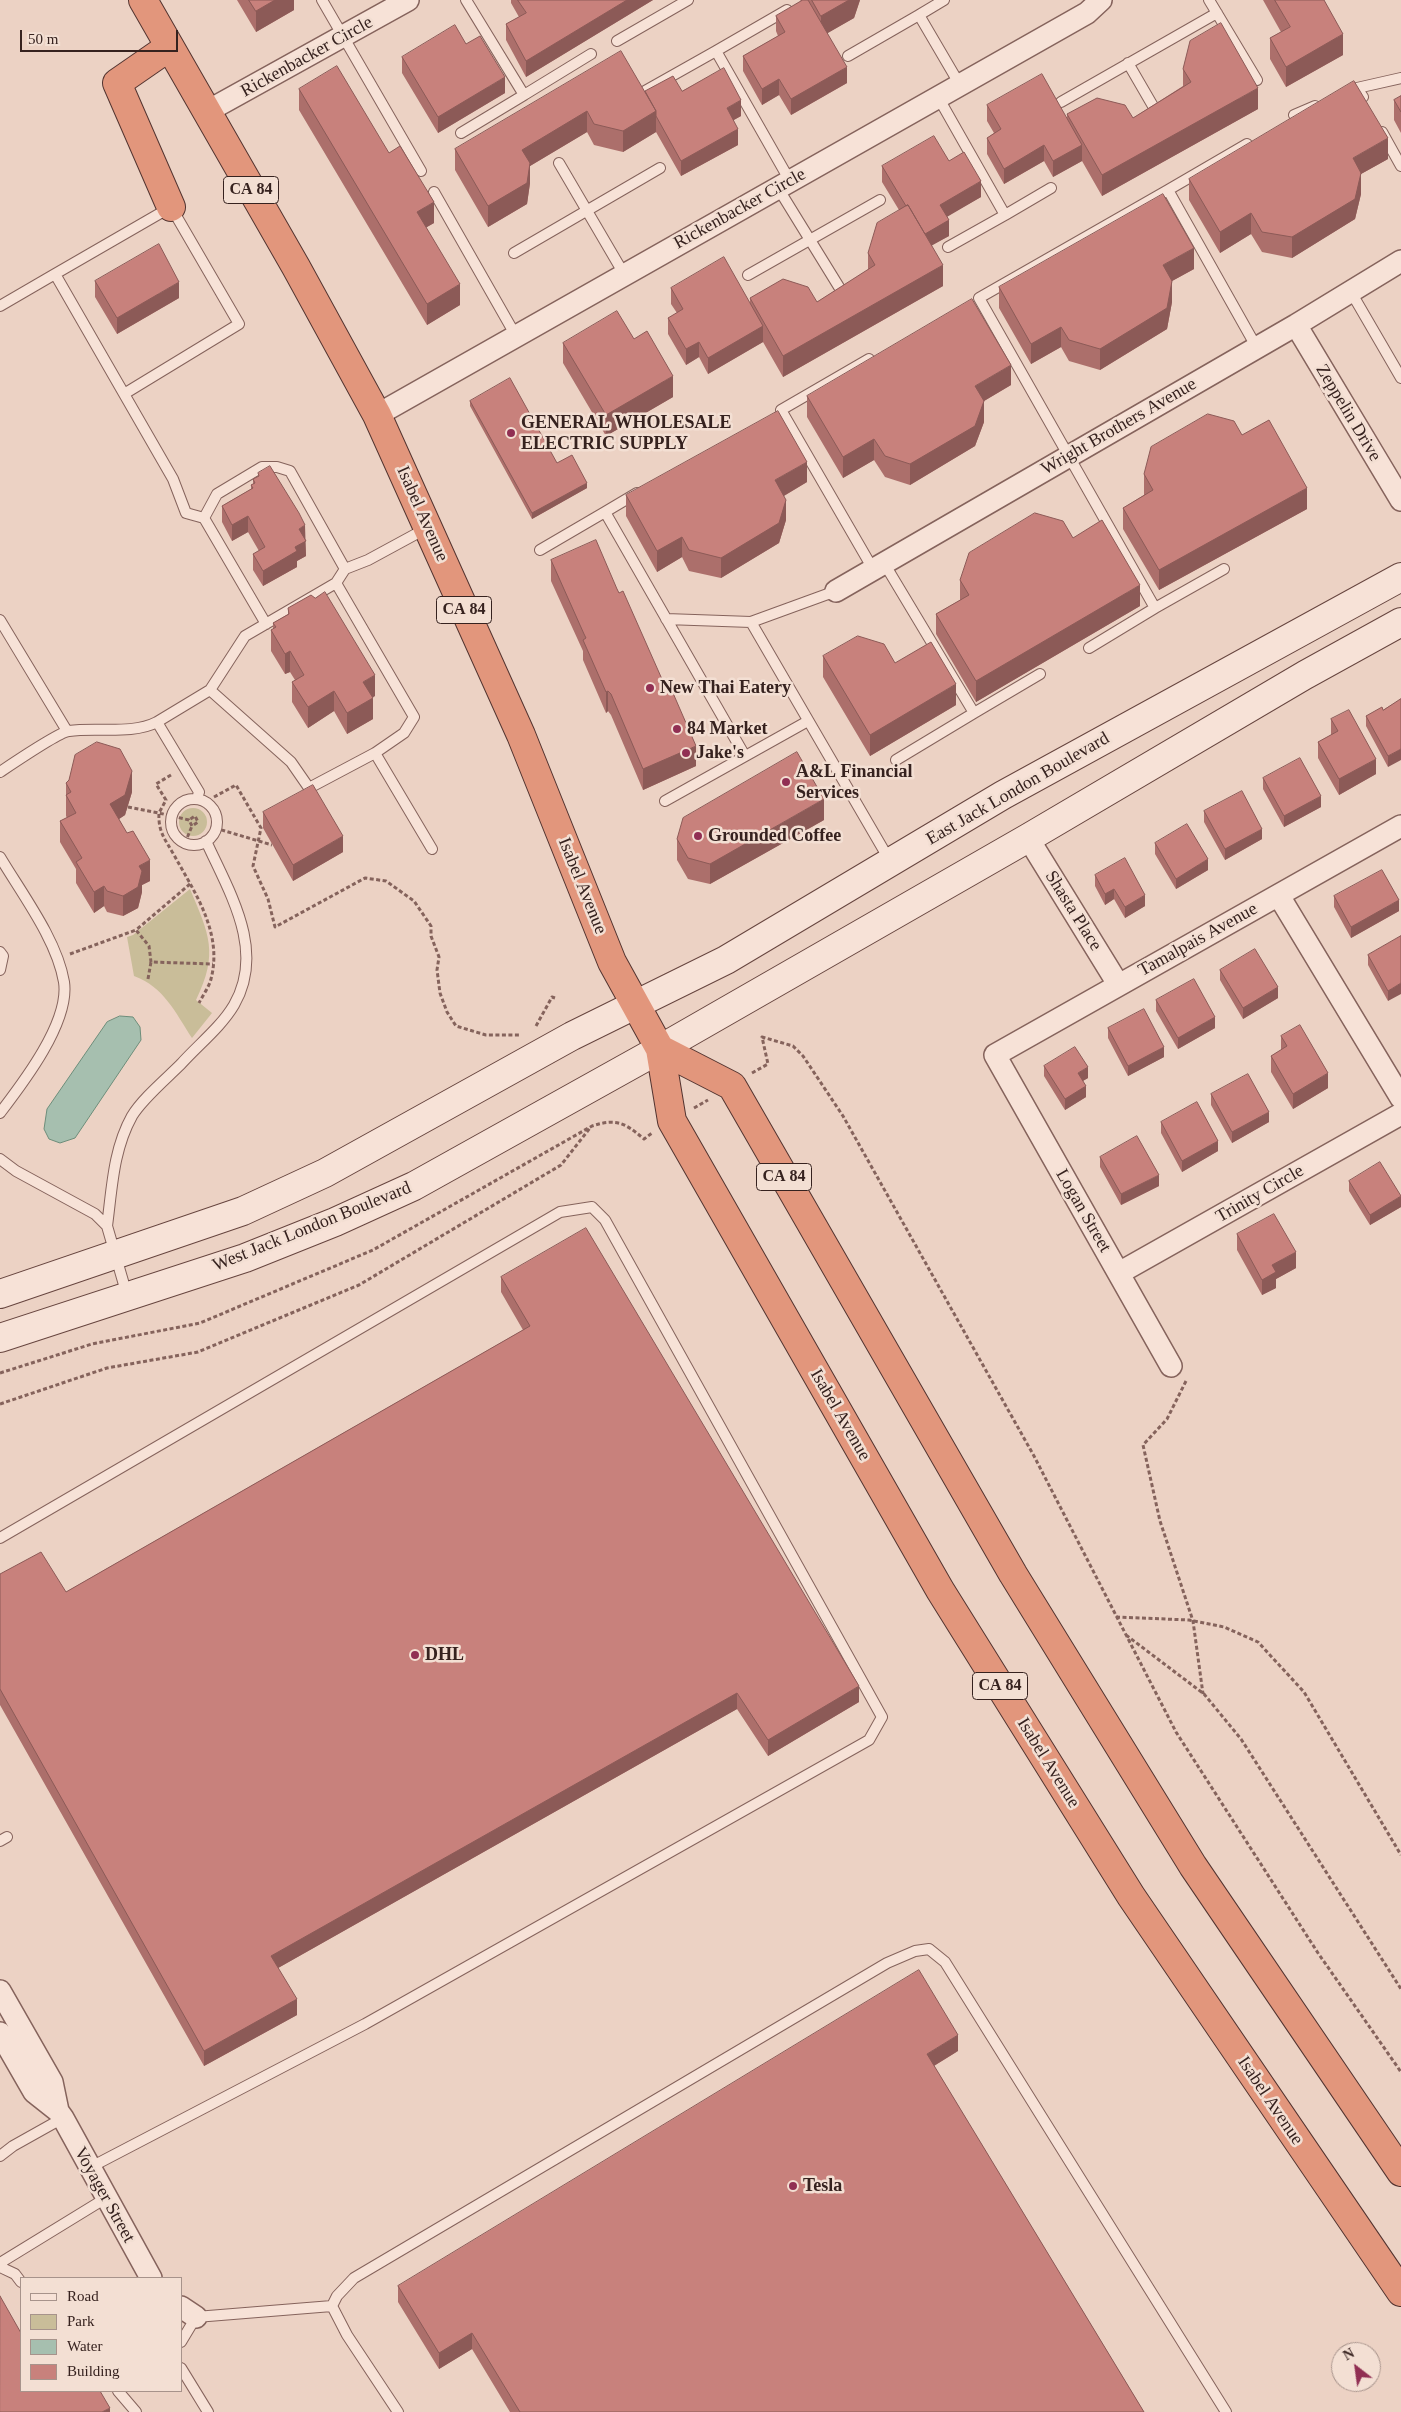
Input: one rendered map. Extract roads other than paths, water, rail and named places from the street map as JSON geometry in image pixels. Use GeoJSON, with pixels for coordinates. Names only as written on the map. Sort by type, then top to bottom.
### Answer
{"type":"FeatureCollection","features":[{"type":"Feature","properties":{"kind":"highway","name":"Isabel Avenue"},"geometry":{"type":"LineString","coordinates":[[143,0],[296,267],[377,415],[522,735],[612,962],[660,1049],[672,1121],[940,1590],[1131,1896],[1401,2292]]}},
{"type":"Feature","properties":{"kind":"highway"},"geometry":{"type":"LineString","coordinates":[[169,47],[117,83],[171,208]]}},
{"type":"Feature","properties":{"kind":"highway","name":"CA 84"},"geometry":{"type":"LineString","coordinates":[[660,1049],[732,1086],[1013,1574],[1162,1816],[1193,1866],[1401,2172]]}},
{"type":"Feature","properties":{"kind":"main road","name":"East Jack London Boulevard"},"geometry":{"type":"LineString","coordinates":[[636,1005],[726,960],[1003,795],[1401,576]]}},
{"type":"Feature","properties":{"kind":"main road"},"geometry":{"type":"LineString","coordinates":[[660,1049],[1028,838],[1298,679],[1401,622]]}},
{"type":"Feature","properties":{"kind":"main road"},"geometry":{"type":"LineString","coordinates":[[0,1294],[243,1211],[325,1173],[572,1036],[636,1005]]}},
{"type":"Feature","properties":{"kind":"main road","name":"West Jack London Boulevard"},"geometry":{"type":"LineString","coordinates":[[0,1338],[245,1258],[335,1222],[414,1186],[660,1049]]}},
{"type":"Feature","properties":{"kind":"street","name":"Rickenbacker Circle"},"geometry":{"type":"LineString","coordinates":[[206,112],[408,0]]}},
{"type":"Feature","properties":{"kind":"street","name":"Rickenbacker Circle"},"geometry":{"type":"LineString","coordinates":[[377,415],[960,85],[1089,4]]}},
{"type":"Feature","properties":{"kind":"street","name":"Wright Brothers Avenue"},"geometry":{"type":"LineString","coordinates":[[836,591],[1257,348],[1401,261]]}},
{"type":"Feature","properties":{"kind":"street","name":"Zeppelin Drive"},"geometry":{"type":"LineString","coordinates":[[1296,325],[1401,500]]}},
{"type":"Feature","properties":{"kind":"street","name":"Tamalpais Avenue"},"geometry":{"type":"LineString","coordinates":[[995,1055],[1401,826]]}},
{"type":"Feature","properties":{"kind":"street","name":"Shasta Place"},"geometry":{"type":"LineString","coordinates":[[1028,838],[1118,984]]}},
{"type":"Feature","properties":{"kind":"street"},"geometry":{"type":"LineString","coordinates":[[1279,896],[1401,1098]]}},
{"type":"Feature","properties":{"kind":"street","name":"Logan Street"},"geometry":{"type":"LineString","coordinates":[[995,1055],[1119,1274],[1179,1373]]}},
{"type":"Feature","properties":{"kind":"street","name":"Trinity Circle"},"geometry":{"type":"LineString","coordinates":[[1119,1274],[1401,1114]]}},
{"type":"Feature","properties":{"kind":"street","name":"Voyager Street"},"geometry":{"type":"LineString","coordinates":[[0,1991],[52,2082],[61,2114],[150,2277]]}},
{"type":"Feature","properties":{"kind":"street","name":"Voyager Street"},"geometry":{"type":"LineString","coordinates":[[0,2033],[34,2092],[61,2114]]}},
{"type":"Feature","properties":{"kind":"lane"},"geometry":{"type":"LineString","coordinates":[[322,0],[421,171]]}},
{"type":"Feature","properties":{"kind":"lane"},"geometry":{"type":"LineString","coordinates":[[466,0],[524,95]]}},
{"type":"Feature","properties":{"kind":"lane"},"geometry":{"type":"LineString","coordinates":[[617,41],[688,0]]}},
{"type":"Feature","properties":{"kind":"lane"},"geometry":{"type":"LineString","coordinates":[[848,56],[944,0]]}},
{"type":"Feature","properties":{"kind":"lane"},"geometry":{"type":"LineString","coordinates":[[1210,0],[1256,80]]}},
{"type":"Feature","properties":{"kind":"lane"},"geometry":{"type":"LineString","coordinates":[[645,91],[789,9]]}},
{"type":"Feature","properties":{"kind":"lane"},"geometry":{"type":"LineString","coordinates":[[1061,102],[1217,12]]}},
{"type":"Feature","properties":{"kind":"lane"},"geometry":{"type":"LineString","coordinates":[[919,14],[960,85]]}},
{"type":"Feature","properties":{"kind":"lane"},"geometry":{"type":"LineString","coordinates":[[716,51],[784,184],[810,240],[839,287]]}},
{"type":"Feature","properties":{"kind":"lane"},"geometry":{"type":"LineString","coordinates":[[461,133],[591,54]]}},
{"type":"Feature","properties":{"kind":"lane"},"geometry":{"type":"LineString","coordinates":[[1128,63],[1157,113]]}},
{"type":"Feature","properties":{"kind":"lane"},"geometry":{"type":"LineString","coordinates":[[1367,105],[1353,90],[1401,78]]}},
{"type":"Feature","properties":{"kind":"lane"},"geometry":{"type":"LineString","coordinates":[[938,97],[1005,215]]}},
{"type":"Feature","properties":{"kind":"lane"},"geometry":{"type":"LineString","coordinates":[[1294,115],[1321,104]]}},
{"type":"Feature","properties":{"kind":"lane"},"geometry":{"type":"LineString","coordinates":[[1377,122],[1401,166]]}},
{"type":"Feature","properties":{"kind":"lane"},"geometry":{"type":"LineString","coordinates":[[1155,608],[1069,456],[975,301],[1247,144]]}},
{"type":"Feature","properties":{"kind":"lane"},"geometry":{"type":"LineString","coordinates":[[559,163],[624,274]]}},
{"type":"Feature","properties":{"kind":"lane"},"geometry":{"type":"LineString","coordinates":[[514,253],[660,168]]}},
{"type":"Feature","properties":{"kind":"lane"},"geometry":{"type":"LineString","coordinates":[[948,247],[1051,188]]}},
{"type":"Feature","properties":{"kind":"lane"},"geometry":{"type":"LineString","coordinates":[[1168,190],[1257,348]]}},
{"type":"Feature","properties":{"kind":"lane"},"geometry":{"type":"LineString","coordinates":[[434,192],[516,336]]}},
{"type":"Feature","properties":{"kind":"lane"},"geometry":{"type":"LineString","coordinates":[[748,275],[880,200]]}},
{"type":"Feature","properties":{"kind":"lane"},"geometry":{"type":"LineString","coordinates":[[0,306],[171,208],[239,324],[124,394]]}},
{"type":"Feature","properties":{"kind":"lane"},"geometry":{"type":"LineString","coordinates":[[55,274],[173,478],[186,513],[204,518],[266,624]]}},
{"type":"Feature","properties":{"kind":"lane"},"geometry":{"type":"LineString","coordinates":[[1351,292],[1401,378]]}},
{"type":"Feature","properties":{"kind":"lane"},"geometry":{"type":"LineString","coordinates":[[870,359],[780,410],[974,713]]}},
{"type":"Feature","properties":{"kind":"lane"},"geometry":{"type":"LineString","coordinates":[[204,518],[217,494],[262,467],[277,467],[290,471],[345,569]]}},
{"type":"Feature","properties":{"kind":"lane"},"geometry":{"type":"LineString","coordinates":[[540,550],[647,488]]}},
{"type":"Feature","properties":{"kind":"lane"},"geometry":{"type":"LineString","coordinates":[[605,512],[746,756]]}},
{"type":"Feature","properties":{"kind":"lane"},"geometry":{"type":"LineString","coordinates":[[0,772],[67,731],[151,726],[210,690],[245,636],[336,583],[345,569],[368,560],[428,528]]}},
{"type":"Feature","properties":{"kind":"lane"},"geometry":{"type":"LineString","coordinates":[[1089,648],[1224,569]]}},
{"type":"Feature","properties":{"kind":"lane"},"geometry":{"type":"LineString","coordinates":[[210,690],[291,762],[305,790],[375,753],[404,733],[414,717],[336,583]]}},
{"type":"Feature","properties":{"kind":"lane"},"geometry":{"type":"LineString","coordinates":[[666,619],[750,622],[836,591]]}},
{"type":"Feature","properties":{"kind":"lane"},"geometry":{"type":"LineString","coordinates":[[0,620],[67,731]]}},
{"type":"Feature","properties":{"kind":"lane"},"geometry":{"type":"LineString","coordinates":[[750,622],[891,862]]}},
{"type":"Feature","properties":{"kind":"lane"},"geometry":{"type":"LineString","coordinates":[[896,760],[1040,674]]}},
{"type":"Feature","properties":{"kind":"lane"},"geometry":{"type":"LineString","coordinates":[[666,800],[808,721]]}},
{"type":"Feature","properties":{"kind":"lane"},"geometry":{"type":"LineString","coordinates":[[157,722],[199,792],[197,799]]}},
{"type":"Feature","properties":{"kind":"lane"},"geometry":{"type":"LineString","coordinates":[[375,753],[432,849]]}},
{"type":"Feature","properties":{"kind":"lane"},"geometry":{"type":"LineString","coordinates":[[197,799],[209,803],[217,816],[216,828],[206,841],[196,845],[185,843],[176,837],[173,830],[172,816],[180,804],[186,800],[197,799]]}},
{"type":"Feature","properties":{"kind":"lane"},"geometry":{"type":"LineString","coordinates":[[127,1296],[107,1226],[115,1158],[123,1133],[133,1114],[233,1006],[243,985],[248,960],[240,916],[206,841]]}},
{"type":"Feature","properties":{"kind":"lane"},"geometry":{"type":"LineString","coordinates":[[0,857],[52,946],[64,983],[60,1014],[32,1071],[0,1113]]}},
{"type":"Feature","properties":{"kind":"lane"},"geometry":{"type":"LineString","coordinates":[[0,952],[2,956],[0,970]]}},
{"type":"Feature","properties":{"kind":"lane"},"geometry":{"type":"LineString","coordinates":[[0,1159],[16,1170],[95,1214],[107,1226]]}},
{"type":"Feature","properties":{"kind":"lane"},"geometry":{"type":"LineString","coordinates":[[0,1538],[560,1212],[592,1207],[605,1220],[882,1717],[869,1740],[365,2024],[89,2168]]}},
{"type":"Feature","properties":{"kind":"lane"},"geometry":{"type":"LineString","coordinates":[[332,2306],[337,2296],[354,2278],[887,1963],[915,1951],[929,1949],[945,1962],[1226,2412]]}},
{"type":"Feature","properties":{"kind":"lane"},"geometry":{"type":"LineString","coordinates":[[0,2156],[61,2114]]}},
{"type":"Feature","properties":{"kind":"lane"},"geometry":{"type":"LineString","coordinates":[[0,2263],[106,2198]]}},
{"type":"Feature","properties":{"kind":"lane"},"geometry":{"type":"LineString","coordinates":[[0,2267],[16,2274],[20,2280]]}},
{"type":"Feature","properties":{"kind":"lane"},"geometry":{"type":"LineString","coordinates":[[182,2338],[189,2312],[332,2306]]}},
{"type":"Feature","properties":{"kind":"lane"},"geometry":{"type":"LineString","coordinates":[[332,2306],[347,2335],[398,2412]]}},
{"type":"Feature","properties":{"kind":"lane"},"geometry":{"type":"LineString","coordinates":[[182,2370],[208,2412]]}},
{"type":"Feature","properties":{"kind":"lane"},"geometry":{"type":"LineString","coordinates":[[119,2392],[136,2412]]}},
{"type":"Feature","properties":{"kind":"water"},"geometry":{"type":"Polygon","coordinates":[[[120,1016],[133,1017],[140,1027],[141,1040],[75,1138],[60,1143],[49,1139],[44,1129],[47,1109],[107,1022],[120,1016]]]}},
{"type":"Feature","properties":{"kind":"place","name":"GENERAL WHOLESALE ELECTRIC SUPPLY"},"geometry":{"type":"Point","coordinates":[511,433]}},
{"type":"Feature","properties":{"kind":"place","name":"New Thai Eatery"},"geometry":{"type":"Point","coordinates":[650,688]}},
{"type":"Feature","properties":{"kind":"place","name":"84 Market"},"geometry":{"type":"Point","coordinates":[677,729]}},
{"type":"Feature","properties":{"kind":"place","name":"Jake's"},"geometry":{"type":"Point","coordinates":[686,753]}},
{"type":"Feature","properties":{"kind":"place","name":"A&L Financial Services"},"geometry":{"type":"Point","coordinates":[786,782]}},
{"type":"Feature","properties":{"kind":"place","name":"Grounded Coffee"},"geometry":{"type":"Point","coordinates":[698,836]}},
{"type":"Feature","properties":{"kind":"place","name":"DHL"},"geometry":{"type":"Point","coordinates":[415,1655]}},
{"type":"Feature","properties":{"kind":"place","name":"Tesla"},"geometry":{"type":"Point","coordinates":[793,2186]}}]}
